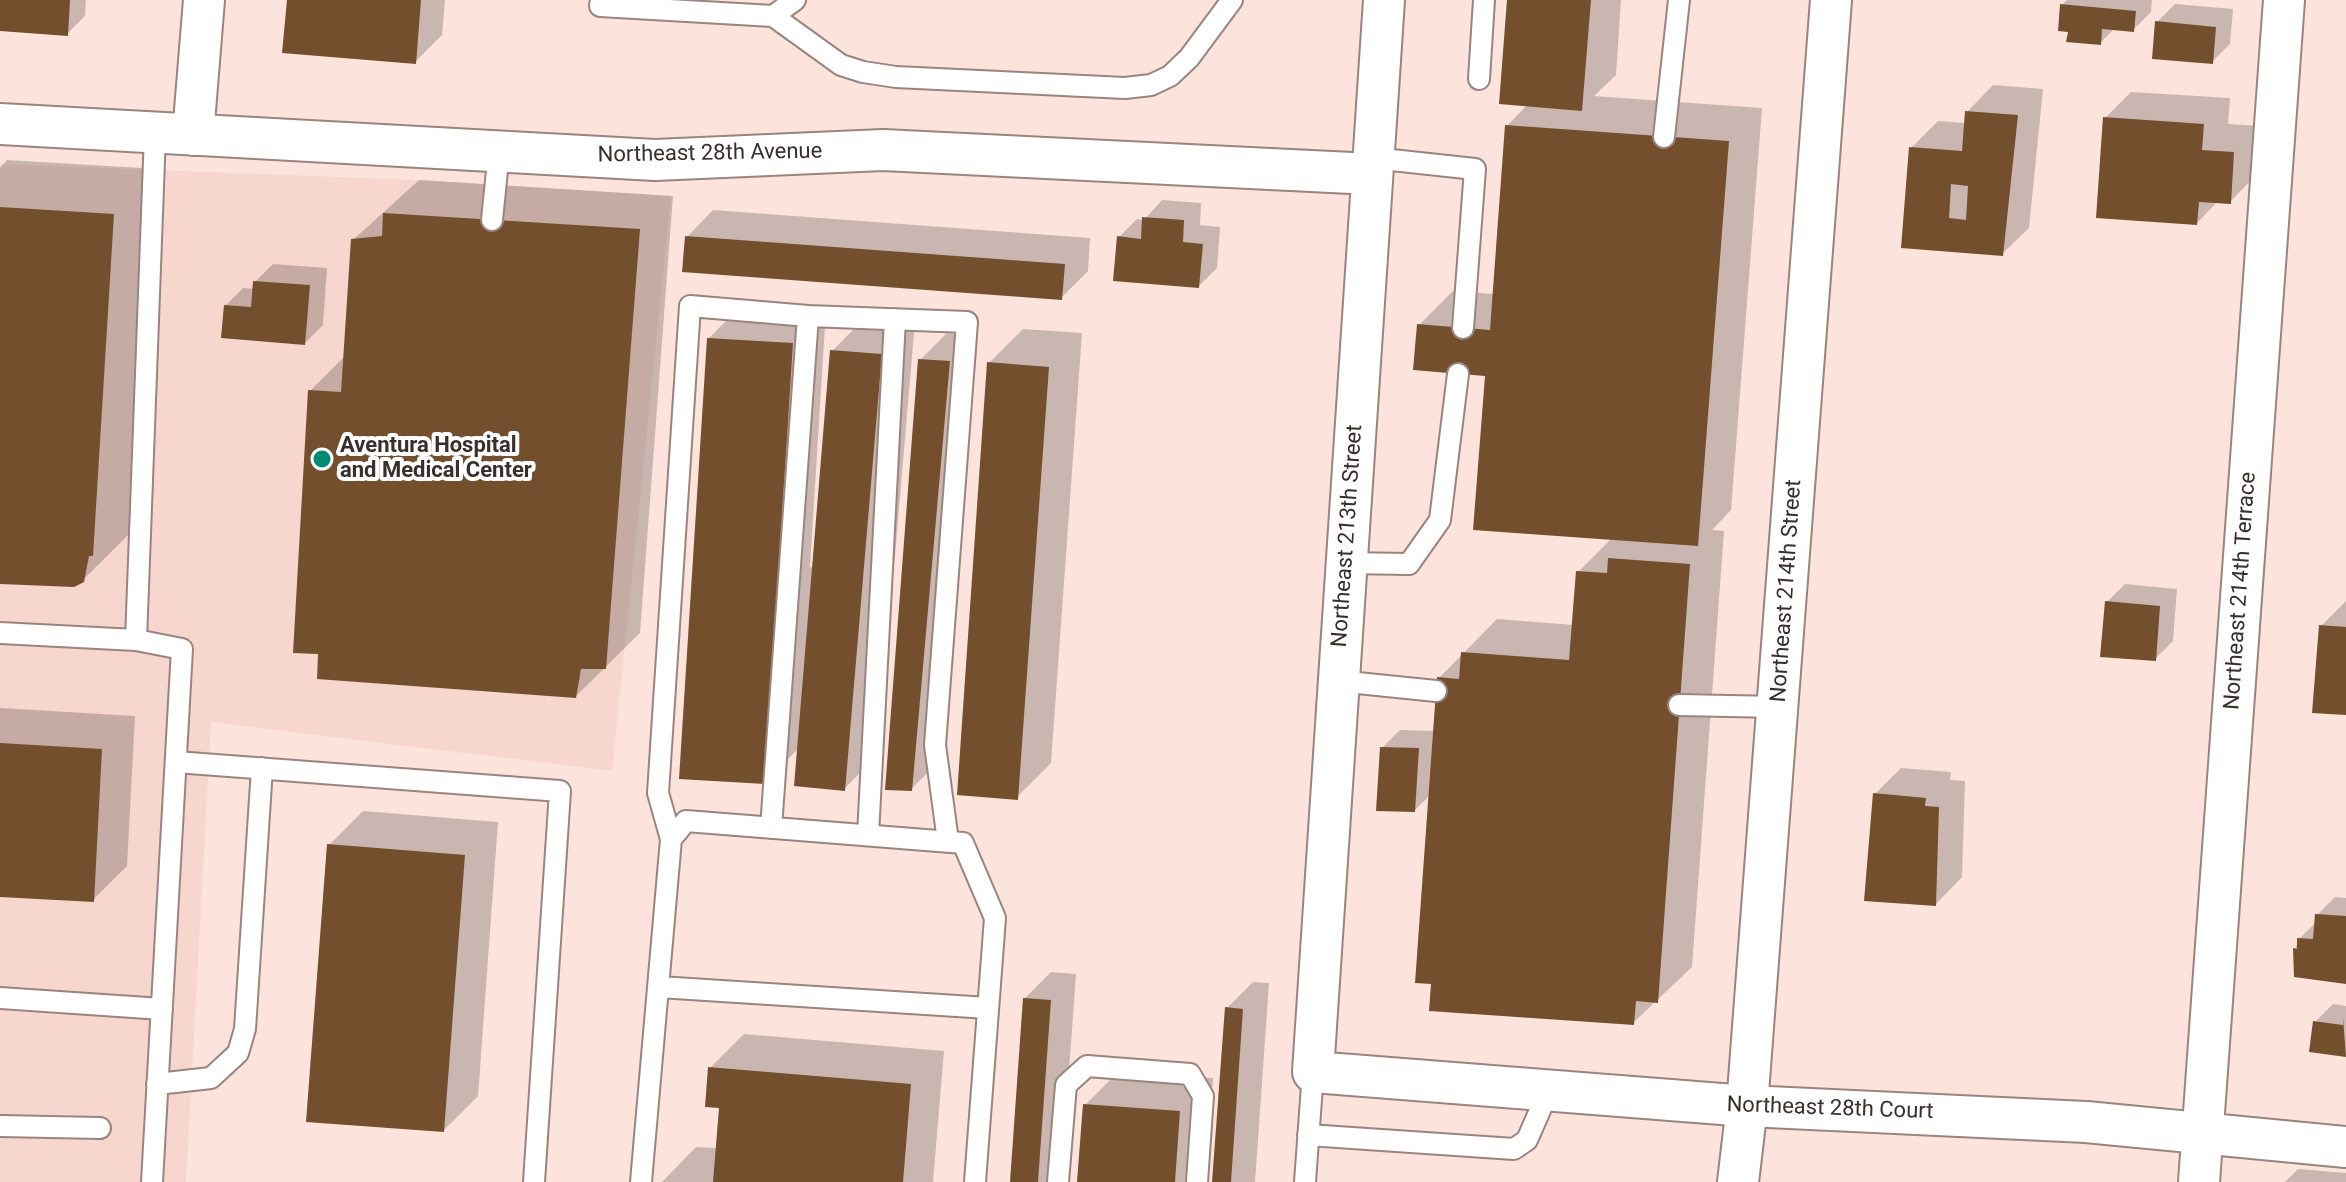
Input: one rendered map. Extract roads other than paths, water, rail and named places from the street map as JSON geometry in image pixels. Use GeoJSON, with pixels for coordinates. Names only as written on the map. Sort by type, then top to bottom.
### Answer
{"type":"FeatureCollection","features":[{"type":"Feature","properties":{"kind":"street"},"geometry":{"type":"LineString","coordinates":[[174,135],[204,0]]}},
{"type":"Feature","properties":{"kind":"street","name":"Northeast 213th Street"},"geometry":{"type":"LineString","coordinates":[[1313,1072],[1384,0]]}},
{"type":"Feature","properties":{"kind":"street","name":"Northeast 214th Street"},"geometry":{"type":"LineString","coordinates":[[1738,1182],[1747,1106],[1831,0]]}},
{"type":"Feature","properties":{"kind":"street","name":"Northeast 214th Terrace"},"geometry":{"type":"LineString","coordinates":[[2199,1182],[2284,0]]}},
{"type":"Feature","properties":{"kind":"street","name":"Northeast 28th Avenue"},"geometry":{"type":"LineString","coordinates":[[0,124],[655,160],[883,150],[1372,166]]}},
{"type":"Feature","properties":{"kind":"street","name":"Northeast 28th Court"},"geometry":{"type":"LineString","coordinates":[[1313,1072],[1747,1106],[1928,1113],[2346,1147]]}},
{"type":"Feature","properties":{"kind":"lane"},"geometry":{"type":"LineString","coordinates":[[601,0],[600,6],[773,16],[841,65],[863,72],[896,77],[1125,88],[1151,85],[1170,76],[1232,0]]}},
{"type":"Feature","properties":{"kind":"lane"},"geometry":{"type":"LineString","coordinates":[[773,16],[795,0]]}},
{"type":"Feature","properties":{"kind":"lane"},"geometry":{"type":"LineString","coordinates":[[1479,79],[1484,0]]}},
{"type":"Feature","properties":{"kind":"lane"},"geometry":{"type":"LineString","coordinates":[[1664,137],[1679,0]]}},
{"type":"Feature","properties":{"kind":"lane"},"geometry":{"type":"LineString","coordinates":[[136,640],[174,135]]}},
{"type":"Feature","properties":{"kind":"lane"},"geometry":{"type":"LineString","coordinates":[[492,220],[499,151]]}},
{"type":"Feature","properties":{"kind":"lane"},"geometry":{"type":"LineString","coordinates":[[1372,166],[1475,169],[1463,328]]}},
{"type":"Feature","properties":{"kind":"lane"},"geometry":{"type":"LineString","coordinates":[[641,1182],[671,839],[658,793],[690,306],[808,316],[967,322],[935,745],[948,841]]}},
{"type":"Feature","properties":{"kind":"lane"},"geometry":{"type":"LineString","coordinates":[[771,828],[808,316]]}},
{"type":"Feature","properties":{"kind":"lane"},"geometry":{"type":"LineString","coordinates":[[868,835],[895,319]]}},
{"type":"Feature","properties":{"kind":"lane"},"geometry":{"type":"LineString","coordinates":[[1346,563],[1409,564],[1440,520],[1458,374]]}},
{"type":"Feature","properties":{"kind":"lane"},"geometry":{"type":"LineString","coordinates":[[0,633],[136,640],[182,649],[152,1182]]}},
{"type":"Feature","properties":{"kind":"lane"},"geometry":{"type":"LineString","coordinates":[[1338,681],[1436,691]]}},
{"type":"Feature","properties":{"kind":"lane"},"geometry":{"type":"LineString","coordinates":[[1679,705],[1778,707]]}},
{"type":"Feature","properties":{"kind":"lane"},"geometry":{"type":"LineString","coordinates":[[176,762],[560,791],[534,1182]]}},
{"type":"Feature","properties":{"kind":"lane"},"geometry":{"type":"LineString","coordinates":[[157,1084],[211,1078],[238,1053],[245,1029],[262,768]]}},
{"type":"Feature","properties":{"kind":"lane"},"geometry":{"type":"LineString","coordinates":[[671,839],[686,821],[963,843],[995,918],[975,1182]]}},
{"type":"Feature","properties":{"kind":"lane"},"geometry":{"type":"LineString","coordinates":[[659,987],[988,1008]]}},
{"type":"Feature","properties":{"kind":"lane"},"geometry":{"type":"LineString","coordinates":[[0,998],[162,1009]]}},
{"type":"Feature","properties":{"kind":"lane"},"geometry":{"type":"LineString","coordinates":[[1058,1182],[1066,1085],[1087,1066],[1190,1074],[1203,1096],[1197,1182]]}},
{"type":"Feature","properties":{"kind":"lane"},"geometry":{"type":"LineString","coordinates":[[1305,1182],[1313,1072]]}},
{"type":"Feature","properties":{"kind":"lane"},"geometry":{"type":"LineString","coordinates":[[1308,1135],[1514,1149],[1527,1140],[1548,1092]]}},
{"type":"Feature","properties":{"kind":"lane"},"geometry":{"type":"LineString","coordinates":[[0,1126],[100,1128]]}},
{"type":"Feature","properties":{"kind":"place","name":"Aventura Hospital and Medical Center"},"geometry":{"type":"Point","coordinates":[322,459]}}]}
